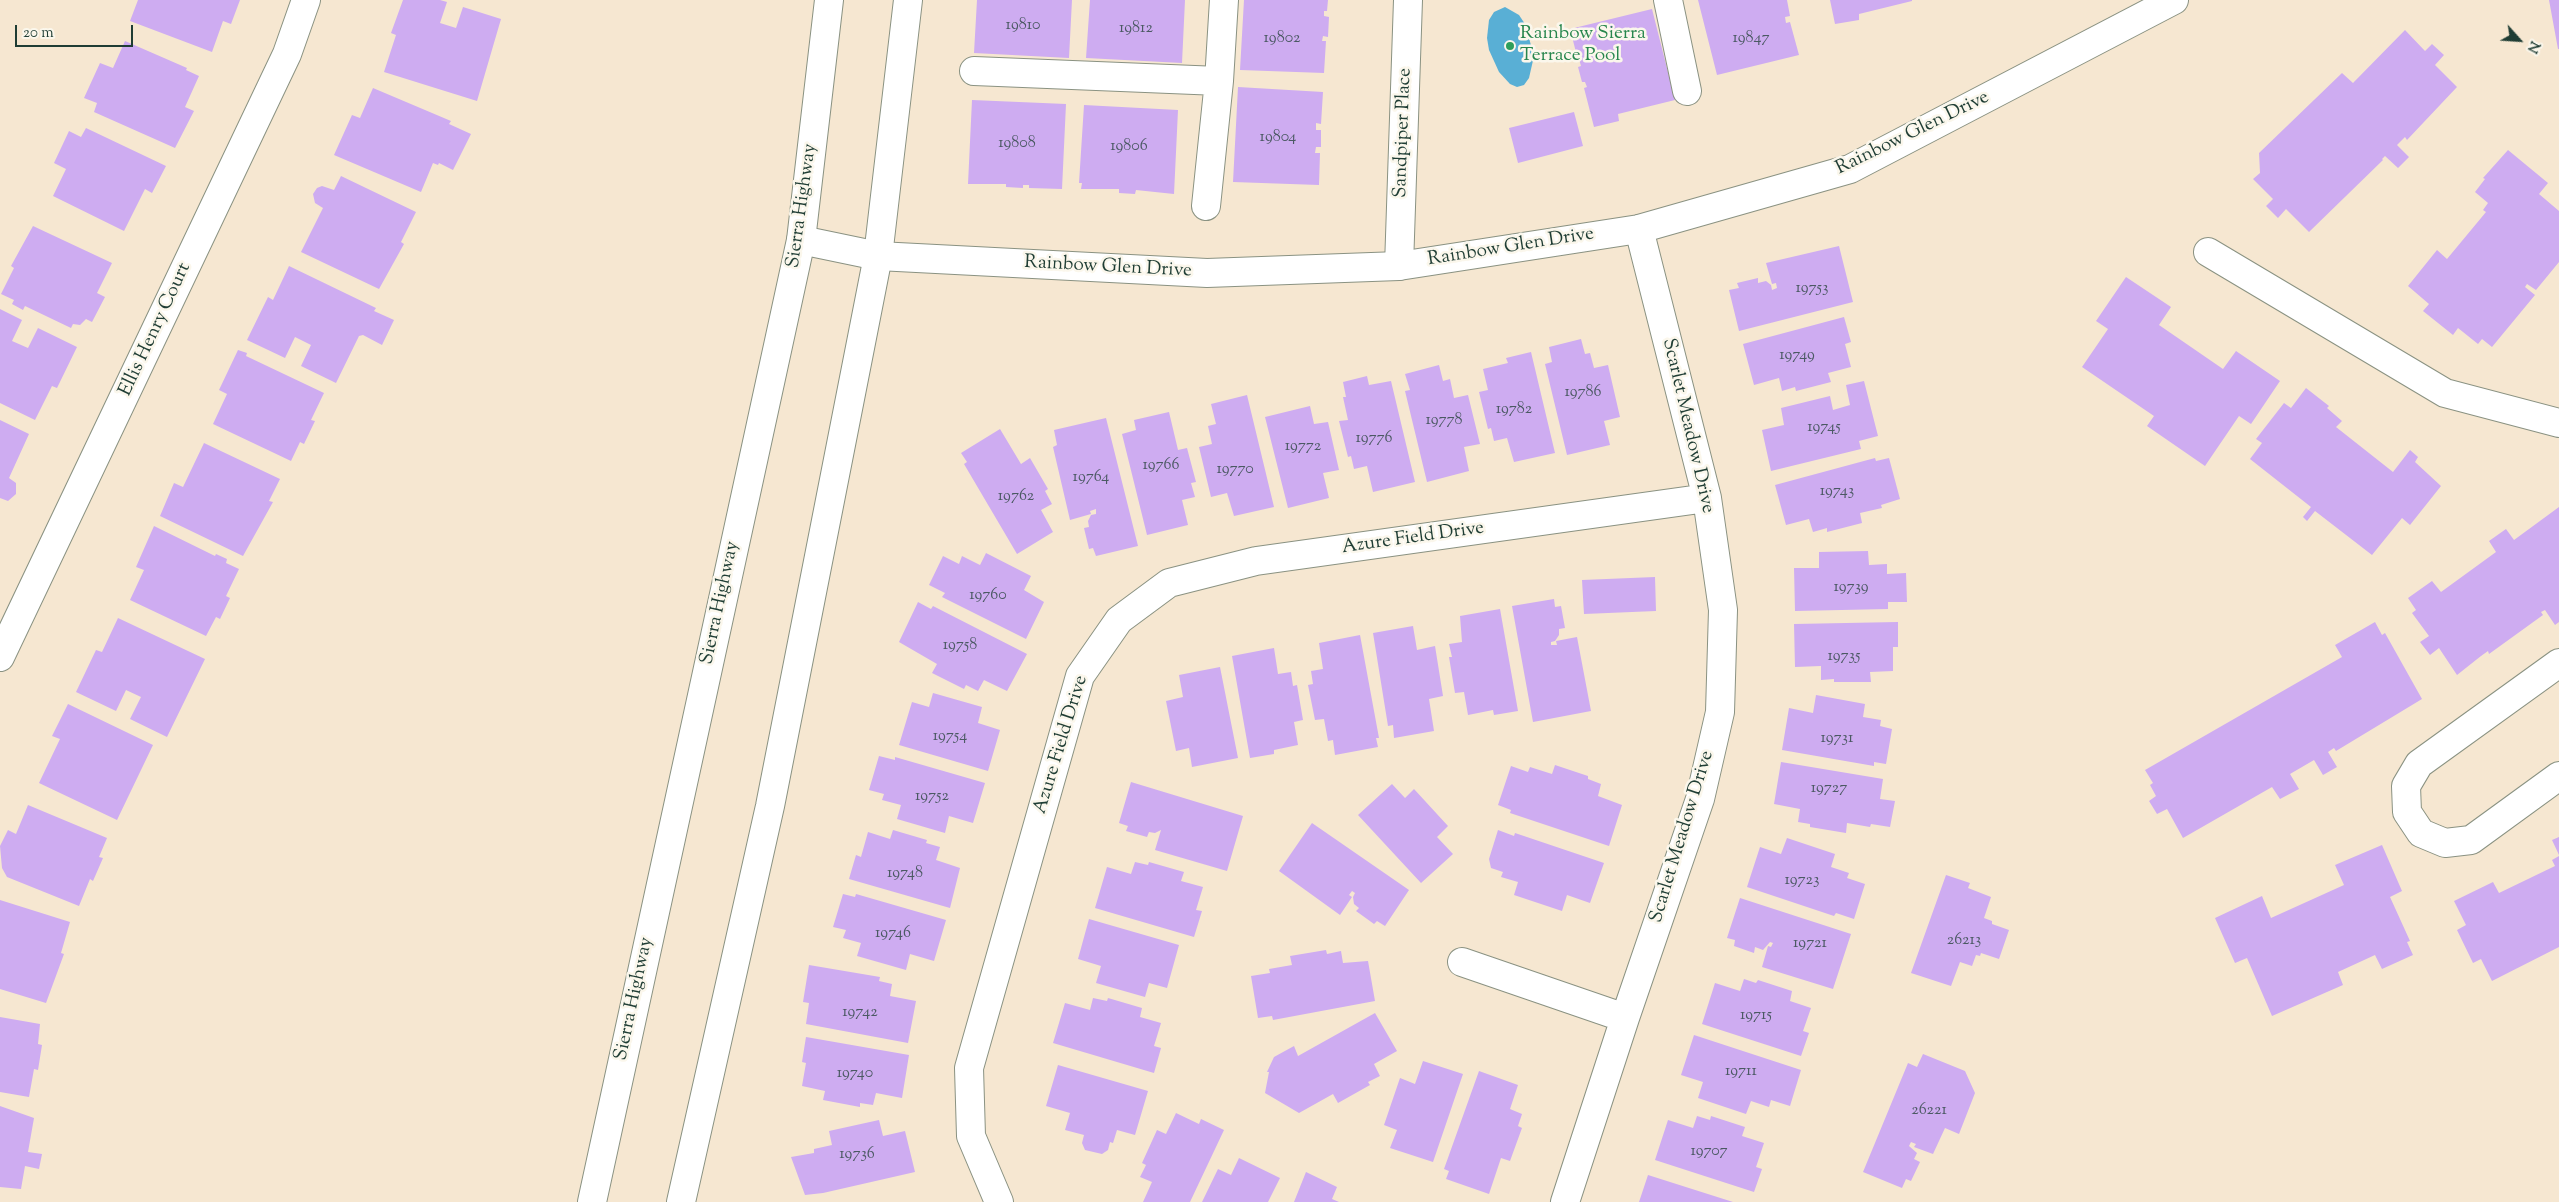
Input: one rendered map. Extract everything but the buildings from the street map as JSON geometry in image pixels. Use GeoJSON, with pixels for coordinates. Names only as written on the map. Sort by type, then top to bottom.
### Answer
{"type":"FeatureCollection","features":[{"type":"Feature","properties":{"kind":"street","name":"Ellis Henry Court"},"geometry":{"type":"LineString","coordinates":[[0,657],[287,54],[306,0]]}},
{"type":"Feature","properties":{"kind":"street","name":"Sierra Highway"},"geometry":{"type":"LineString","coordinates":[[592,1202],[801,240],[828,0]]}},
{"type":"Feature","properties":{"kind":"street"},"geometry":{"type":"LineString","coordinates":[[681,1202],[770,806],[878,256],[908,0]]}},
{"type":"Feature","properties":{"kind":"street"},"geometry":{"type":"LineString","coordinates":[[1206,206],[1219,81],[1224,0]]}},
{"type":"Feature","properties":{"kind":"street","name":"Sandpiper Place"},"geometry":{"type":"LineString","coordinates":[[1399,266],[1408,0]]}},
{"type":"Feature","properties":{"kind":"street"},"geometry":{"type":"LineString","coordinates":[[1668,0],[1687,91]]}},
{"type":"Feature","properties":{"kind":"street","name":"Rainbow Glen Drive"},"geometry":{"type":"LineString","coordinates":[[801,240],[878,256],[1207,273],[1399,266],[1639,229],[1850,169],[2174,0]]}},
{"type":"Feature","properties":{"kind":"street"},"geometry":{"type":"LineString","coordinates":[[974,71],[1219,81]]}},
{"type":"Feature","properties":{"kind":"street","name":"Scarlet Meadow Drive"},"geometry":{"type":"LineString","coordinates":[[1565,1202],[1624,1018],[1700,799],[1720,712],[1723,610],[1707,498],[1639,229]]}},
{"type":"Feature","properties":{"kind":"street"},"geometry":{"type":"LineString","coordinates":[[2208,252],[2446,393],[2559,423]]}},
{"type":"Feature","properties":{"kind":"street","name":"Azure Field Drive"},"geometry":{"type":"LineString","coordinates":[[1000,1202],[971,1136],[969,1068],[1080,676],[1119,620],[1168,583],[1256,561],[1707,498]]}},
{"type":"Feature","properties":{"kind":"street"},"geometry":{"type":"LineString","coordinates":[[2559,664],[2419,764],[2406,786],[2407,812],[2421,833],[2445,843],[2471,840],[2559,776]]}},
{"type":"Feature","properties":{"kind":"street"},"geometry":{"type":"LineString","coordinates":[[1462,962],[1624,1018]]}},
{"type":"Feature","properties":{"kind":"water","name":"Rainbow Sierra Terrace Pool"},"geometry":{"type":"Polygon","coordinates":[[[1505,7],[1519,15],[1525,24],[1534,56],[1529,78],[1524,85],[1517,87],[1510,84],[1499,72],[1489,50],[1487,38],[1489,20],[1494,12],[1505,7]]]}},
{"type":"Feature","properties":{"kind":"place","name":"Rainbow Sierra Terrace Pool"},"geometry":{"type":"Point","coordinates":[1510,46]}}]}
